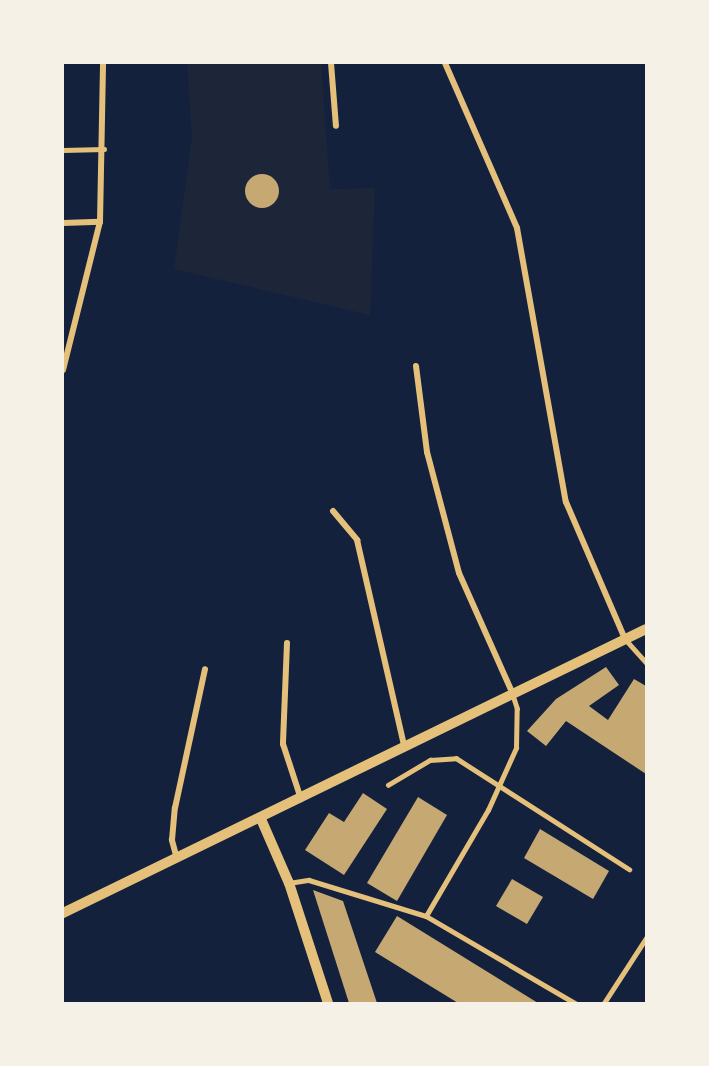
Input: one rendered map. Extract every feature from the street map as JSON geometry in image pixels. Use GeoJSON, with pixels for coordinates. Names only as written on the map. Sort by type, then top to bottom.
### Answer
{"type":"FeatureCollection","features":[{"type":"Feature","properties":{"kind":"street"},"geometry":{"type":"LineString","coordinates":[[63,370],[100,222],[104,149],[104,63]]}},
{"type":"Feature","properties":{"kind":"street"},"geometry":{"type":"LineString","coordinates":[[332,63],[336,126]]}},
{"type":"Feature","properties":{"kind":"street"},"geometry":{"type":"LineString","coordinates":[[445,63],[518,228],[566,502],[625,639]]}},
{"type":"Feature","properties":{"kind":"street"},"geometry":{"type":"LineString","coordinates":[[63,223],[100,222]]}},
{"type":"Feature","properties":{"kind":"street"},"geometry":{"type":"LineString","coordinates":[[416,366],[427,452],[459,573],[512,692]]}},
{"type":"Feature","properties":{"kind":"street"},"geometry":{"type":"LineString","coordinates":[[333,511],[357,540],[404,746]]}},
{"type":"Feature","properties":{"kind":"street"},"geometry":{"type":"LineString","coordinates":[[63,913],[301,800],[512,692],[646,629]]}},
{"type":"Feature","properties":{"kind":"street"},"geometry":{"type":"LineString","coordinates":[[286,643],[283,744],[301,800]]}},
{"type":"Feature","properties":{"kind":"street"},"geometry":{"type":"LineString","coordinates":[[177,860],[172,840],[175,808],[205,669]]}},
{"type":"Feature","properties":{"kind":"street"},"geometry":{"type":"LineString","coordinates":[[261,819],[289,883],[328,1003]]}},
{"type":"Feature","properties":{"kind":"lane"},"geometry":{"type":"LineString","coordinates":[[63,150],[104,149]]}},
{"type":"Feature","properties":{"kind":"lane"},"geometry":{"type":"LineString","coordinates":[[625,639],[646,662]]}},
{"type":"Feature","properties":{"kind":"lane"},"geometry":{"type":"LineString","coordinates":[[426,916],[500,786],[516,748],[518,709],[512,692]]}},
{"type":"Feature","properties":{"kind":"lane"},"geometry":{"type":"LineString","coordinates":[[388,785],[444,756],[500,786],[629,869]]}},
{"type":"Feature","properties":{"kind":"lane"},"geometry":{"type":"LineString","coordinates":[[289,883],[309,880],[426,916],[575,1003]]}},
{"type":"Feature","properties":{"kind":"lane"},"geometry":{"type":"LineString","coordinates":[[604,1003],[646,938]]}},
{"type":"Feature","properties":{"kind":"shaded area"},"geometry":{"type":"Polygon","coordinates":[[[187,63],[321,63],[330,189],[375,188],[370,315],[174,269],[192,137],[187,63]]]}},
{"type":"Feature","properties":{"kind":"building"},"geometry":{"type":"Polygon","coordinates":[[[262,174],[274,179],[279,191],[274,203],[262,208],[250,203],[245,191],[250,179],[262,174]]]}},
{"type":"Feature","properties":{"kind":"building"},"geometry":{"type":"Polygon","coordinates":[[[606,667],[619,685],[589,706],[608,720],[634,679],[646,686],[646,774],[566,721],[546,746],[527,731],[556,699],[606,667]]]}},
{"type":"Feature","properties":{"kind":"building"},"geometry":{"type":"Polygon","coordinates":[[[363,793],[387,809],[344,875],[305,850],[329,813],[344,822],[363,793]]]}},
{"type":"Feature","properties":{"kind":"building"},"geometry":{"type":"Polygon","coordinates":[[[418,797],[447,815],[397,901],[367,883],[418,797]]]}},
{"type":"Feature","properties":{"kind":"building"},"geometry":{"type":"Polygon","coordinates":[[[540,829],[609,871],[593,899],[524,858],[540,829]]]}},
{"type":"Feature","properties":{"kind":"building"},"geometry":{"type":"Polygon","coordinates":[[[512,879],[543,897],[527,924],[496,906],[512,879]]]}},
{"type":"Feature","properties":{"kind":"building"},"geometry":{"type":"Polygon","coordinates":[[[313,890],[343,901],[377,1003],[349,1003],[313,890]]]}},
{"type":"Feature","properties":{"kind":"building"},"geometry":{"type":"Polygon","coordinates":[[[397,916],[538,1003],[458,1003],[375,952],[397,916]]]}}]}
